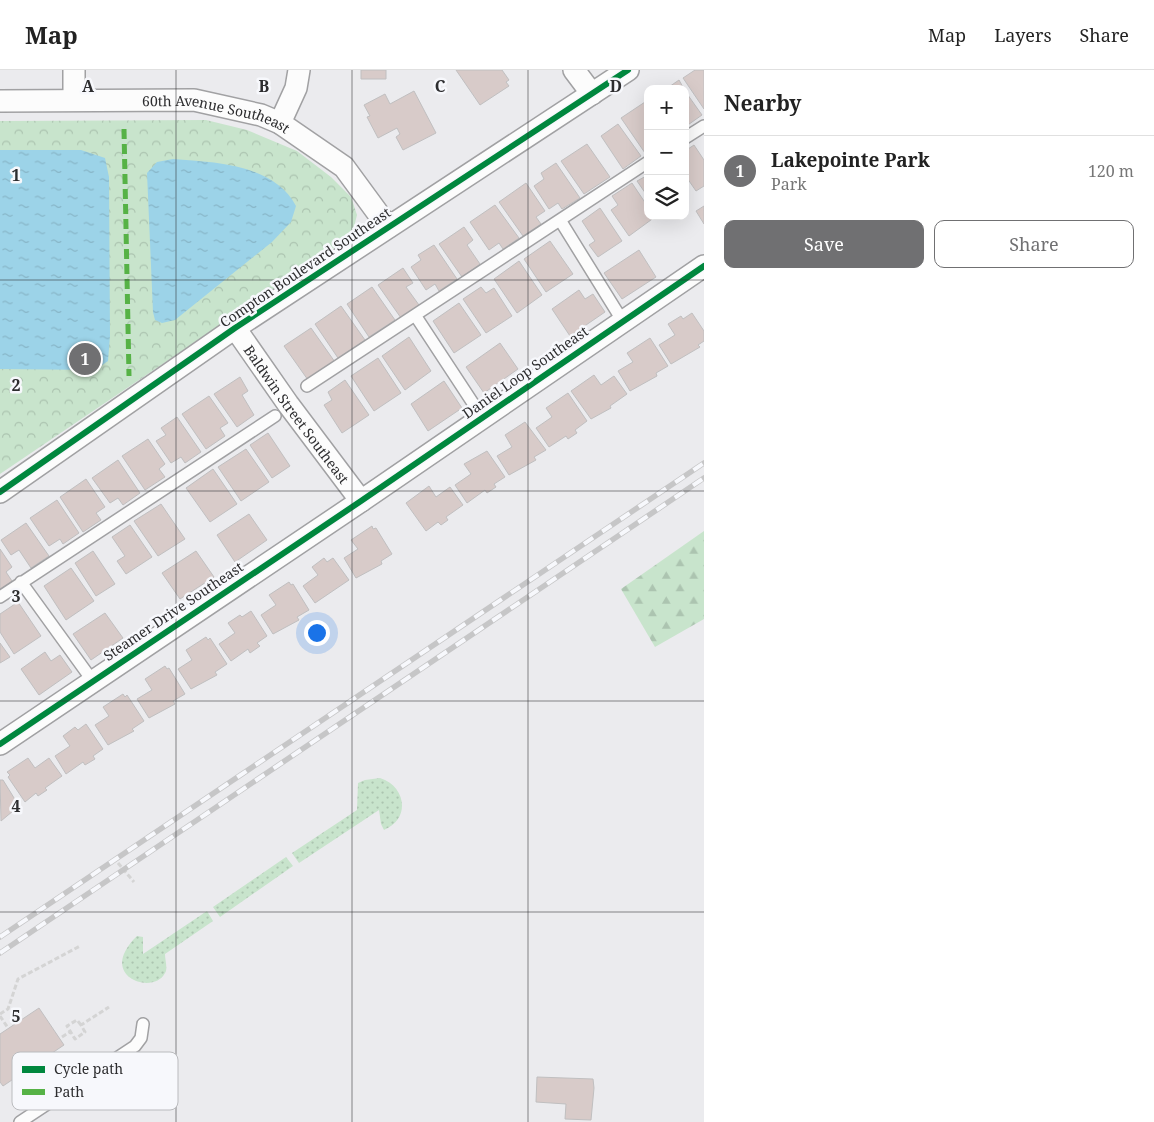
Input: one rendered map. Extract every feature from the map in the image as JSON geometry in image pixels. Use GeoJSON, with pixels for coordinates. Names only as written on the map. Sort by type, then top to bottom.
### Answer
{"type":"FeatureCollection","features":[{"type":"Feature","properties":{"kind":"street"},"geometry":{"type":"LineString","coordinates":[[74,70],[74,100]]}},
{"type":"Feature","properties":{"kind":"street"},"geometry":{"type":"LineString","coordinates":[[280,123],[296,88],[299,70]]}},
{"type":"Feature","properties":{"kind":"street"},"geometry":{"type":"LineString","coordinates":[[574,70],[592,94]]}},
{"type":"Feature","properties":{"kind":"street","name":"Compton Boulevard Southeast"},"geometry":{"type":"LineString","coordinates":[[0,492],[235,328],[628,70]]}},
{"type":"Feature","properties":{"kind":"street","name":"60th Avenue Southeast"},"geometry":{"type":"LineString","coordinates":[[0,101],[194,100],[261,116],[280,123],[344,167],[388,227]]}},
{"type":"Feature","properties":{"kind":"street","name":"Daniel Loop Southeast"},"geometry":{"type":"LineString","coordinates":[[361,501],[622,320],[704,266]]}},
{"type":"Feature","properties":{"kind":"street","name":"Baldwin Street Southeast"},"geometry":{"type":"LineString","coordinates":[[235,328],[293,411],[361,501]]}},
{"type":"Feature","properties":{"kind":"street","name":"Steamer Drive Southeast"},"geometry":{"type":"LineString","coordinates":[[0,744],[92,680],[361,501]]}},
{"type":"Feature","properties":{"kind":"lane"},"geometry":{"type":"LineString","coordinates":[[689,136],[703,129]]}},
{"type":"Feature","properties":{"kind":"lane"},"geometry":{"type":"LineString","coordinates":[[307,386],[644,165]]}},
{"type":"Feature","properties":{"kind":"lane"},"geometry":{"type":"LineString","coordinates":[[560,220],[622,320]]}},
{"type":"Feature","properties":{"kind":"lane"},"geometry":{"type":"LineString","coordinates":[[415,315],[482,418]]}},
{"type":"Feature","properties":{"kind":"lane"},"geometry":{"type":"LineString","coordinates":[[0,597],[275,416]]}},
{"type":"Feature","properties":{"kind":"lane"},"geometry":{"type":"LineString","coordinates":[[21,582],[92,680]]}},
{"type":"Feature","properties":{"kind":"lane"},"geometry":{"type":"LineString","coordinates":[[126,1052],[142,1038],[143,1024]]}},
{"type":"Feature","properties":{"kind":"lane"},"geometry":{"type":"LineString","coordinates":[[20,1122],[38,1110]]}},
{"type":"Feature","properties":{"kind":"path"},"geometry":{"type":"LineString","coordinates":[[118,863],[134,882]]}},
{"type":"Feature","properties":{"kind":"path"},"geometry":{"type":"LineString","coordinates":[[8,1028],[0,1015],[8,1009],[18,979],[80,946]]}},
{"type":"Feature","properties":{"kind":"path"},"geometry":{"type":"LineString","coordinates":[[81,1025],[109,1007]]}},
{"type":"Feature","properties":{"kind":"path"},"geometry":{"type":"LineString","coordinates":[[77,1020],[81,1025],[85,1032],[75,1039],[67,1026],[77,1020]]}},
{"type":"Feature","properties":{"kind":"path"},"geometry":{"type":"LineString","coordinates":[[62,1037],[70,1032]]}},
{"type":"Feature","properties":{"kind":"green space"},"geometry":{"type":"Polygon","coordinates":[[[206,120],[247,130],[297,151],[331,177],[351,197],[357,215],[354,227],[340,244],[0,474],[0,121],[206,120]]]}},
{"type":"Feature","properties":{"kind":"green space"},"geometry":{"type":"Polygon","coordinates":[[[704,531],[704,619],[655,647],[621,589],[704,531]]]}},
{"type":"Feature","properties":{"kind":"green space"},"geometry":{"type":"Polygon","coordinates":[[[380,778],[389,782],[400,795],[401,811],[393,825],[384,830],[379,810],[299,863],[292,853],[357,810],[358,783],[380,778]]]}},
{"type":"Feature","properties":{"kind":"green space"},"geometry":{"type":"Polygon","coordinates":[[[286,857],[293,866],[220,917],[213,907],[286,857]]]}},
{"type":"Feature","properties":{"kind":"green space"},"geometry":{"type":"Polygon","coordinates":[[[207,911],[213,921],[165,954],[166,971],[159,980],[150,983],[140,982],[131,979],[125,972],[122,962],[126,950],[137,936],[143,937],[143,954],[207,911]]]}},
{"type":"Feature","properties":{"kind":"water"},"geometry":{"type":"Polygon","coordinates":[[[0,150],[81,150],[105,158],[109,177],[110,336],[108,361],[95,370],[0,369],[0,150]]]}},
{"type":"Feature","properties":{"kind":"water"},"geometry":{"type":"Polygon","coordinates":[[[173,159],[224,164],[258,173],[273,181],[286,192],[296,206],[291,222],[272,242],[175,320],[162,323],[155,320],[153,312],[147,173],[157,162],[173,159]]]}},
{"type":"Feature","properties":{"kind":"building"},"geometry":{"type":"Polygon","coordinates":[[[361,70],[386,70],[386,79],[361,79],[361,70]]]}},
{"type":"Feature","properties":{"kind":"building"},"geometry":{"type":"Polygon","coordinates":[[[456,70],[502,70],[509,80],[506,82],[509,86],[480,105],[456,70]]]}},
{"type":"Feature","properties":{"kind":"building"},"geometry":{"type":"Polygon","coordinates":[[[695,70],[704,70],[704,109],[689,85],[683,78],[695,70]]]}},
{"type":"Feature","properties":{"kind":"building"},"geometry":{"type":"Polygon","coordinates":[[[679,80],[682,85],[672,85],[679,80]]]}},
{"type":"Feature","properties":{"kind":"building"},"geometry":{"type":"Polygon","coordinates":[[[414,91],[436,133],[403,150],[396,137],[400,134],[397,128],[378,138],[367,117],[370,116],[364,105],[385,94],[390,104],[414,91]]]}},
{"type":"Feature","properties":{"kind":"building"},"geometry":{"type":"Polygon","coordinates":[[[689,97],[702,115],[689,124],[689,97]]]}},
{"type":"Feature","properties":{"kind":"building"},"geometry":{"type":"Polygon","coordinates":[[[644,103],[644,152],[621,118],[644,103]]]}},
{"type":"Feature","properties":{"kind":"building"},"geometry":{"type":"Polygon","coordinates":[[[618,124],[641,156],[623,169],[601,136],[618,124]]]}},
{"type":"Feature","properties":{"kind":"building"},"geometry":{"type":"Polygon","coordinates":[[[587,144],[610,177],[584,194],[561,161],[587,144]]]}},
{"type":"Feature","properties":{"kind":"building"},"geometry":{"type":"Polygon","coordinates":[[[694,145],[704,160],[704,186],[696,191],[689,181],[689,148],[694,145]]]}},
{"type":"Feature","properties":{"kind":"building"},"geometry":{"type":"Polygon","coordinates":[[[556,163],[580,198],[562,209],[558,203],[549,209],[534,186],[544,179],[541,173],[556,163]]]}},
{"type":"Feature","properties":{"kind":"building"},"geometry":{"type":"Polygon","coordinates":[[[644,177],[644,191],[637,181],[644,177]]]}},
{"type":"Feature","properties":{"kind":"building"},"geometry":{"type":"Polygon","coordinates":[[[526,183],[545,211],[536,217],[541,224],[523,236],[499,202],[526,183]]]}},
{"type":"Feature","properties":{"kind":"building"},"geometry":{"type":"Polygon","coordinates":[[[632,183],[644,201],[644,220],[651,220],[629,236],[611,210],[618,205],[612,196],[632,183]]]}},
{"type":"Feature","properties":{"kind":"building"},"geometry":{"type":"Polygon","coordinates":[[[495,205],[519,238],[503,249],[499,243],[489,250],[470,222],[495,205]]]}},
{"type":"Feature","properties":{"kind":"building"},"geometry":{"type":"Polygon","coordinates":[[[704,206],[704,224],[696,211],[704,206]]]}},
{"type":"Feature","properties":{"kind":"building"},"geometry":{"type":"Polygon","coordinates":[[[600,208],[622,241],[598,257],[589,245],[595,241],[582,221],[600,208]]]}},
{"type":"Feature","properties":{"kind":"building"},"geometry":{"type":"Polygon","coordinates":[[[464,227],[473,240],[467,245],[480,264],[462,277],[439,244],[464,227]]]}},
{"type":"Feature","properties":{"kind":"building"},"geometry":{"type":"Polygon","coordinates":[[[550,241],[573,274],[546,292],[524,259],[550,241]]]}},
{"type":"Feature","properties":{"kind":"building"},"geometry":{"type":"Polygon","coordinates":[[[434,245],[457,279],[439,291],[435,284],[426,290],[411,267],[421,260],[418,255],[434,245]]]}},
{"type":"Feature","properties":{"kind":"building"},"geometry":{"type":"Polygon","coordinates":[[[639,250],[656,277],[622,299],[604,273],[639,250]]]}},
{"type":"Feature","properties":{"kind":"building"},"geometry":{"type":"Polygon","coordinates":[[[519,261],[542,295],[517,313],[494,279],[519,261]]]}},
{"type":"Feature","properties":{"kind":"building"},"geometry":{"type":"Polygon","coordinates":[[[403,268],[413,283],[406,287],[419,305],[401,318],[378,285],[403,268]]]}},
{"type":"Feature","properties":{"kind":"building"},"geometry":{"type":"Polygon","coordinates":[[[372,287],[395,320],[369,337],[347,304],[372,287]]]}},
{"type":"Feature","properties":{"kind":"building"},"geometry":{"type":"Polygon","coordinates":[[[481,287],[486,293],[494,288],[512,316],[486,333],[463,299],[481,287]]]}},
{"type":"Feature","properties":{"kind":"building"},"geometry":{"type":"Polygon","coordinates":[[[579,290],[585,299],[593,294],[605,312],[570,336],[552,309],[579,290]]]}},
{"type":"Feature","properties":{"kind":"building"},"geometry":{"type":"Polygon","coordinates":[[[459,303],[481,335],[454,353],[433,321],[459,303]]]}},
{"type":"Feature","properties":{"kind":"building"},"geometry":{"type":"Polygon","coordinates":[[[341,306],[365,340],[338,358],[315,324],[341,306]]]}},
{"type":"Feature","properties":{"kind":"building"},"geometry":{"type":"Polygon","coordinates":[[[692,313],[704,331],[704,341],[698,345],[700,347],[671,364],[659,345],[675,335],[668,324],[681,316],[683,319],[692,313]]]}},
{"type":"Feature","properties":{"kind":"building"},"geometry":{"type":"Polygon","coordinates":[[[311,328],[335,362],[308,380],[284,346],[311,328]]]}},
{"type":"Feature","properties":{"kind":"building"},"geometry":{"type":"Polygon","coordinates":[[[409,337],[431,371],[405,390],[382,356],[409,337]]]}},
{"type":"Feature","properties":{"kind":"building"},"geometry":{"type":"Polygon","coordinates":[[[650,338],[668,366],[656,373],[657,376],[630,391],[618,371],[633,362],[627,353],[650,338]]]}},
{"type":"Feature","properties":{"kind":"building"},"geometry":{"type":"Polygon","coordinates":[[[500,343],[518,369],[484,393],[466,367],[500,343]]]}},
{"type":"Feature","properties":{"kind":"building"},"geometry":{"type":"Polygon","coordinates":[[[378,358],[401,393],[374,411],[351,376],[378,358]]]}},
{"type":"Feature","properties":{"kind":"building"},"geometry":{"type":"Polygon","coordinates":[[[594,375],[601,385],[614,376],[627,394],[610,406],[611,408],[591,419],[571,391],[594,375]]]}},
{"type":"Feature","properties":{"kind":"building"},"geometry":{"type":"Polygon","coordinates":[[[240,377],[248,391],[242,395],[254,415],[237,427],[214,394],[240,377]]]}},
{"type":"Feature","properties":{"kind":"building"},"geometry":{"type":"Polygon","coordinates":[[[345,380],[369,415],[342,433],[324,405],[332,400],[328,392],[345,380]]]}},
{"type":"Feature","properties":{"kind":"building"},"geometry":{"type":"Polygon","coordinates":[[[444,381],[462,408],[428,431],[411,404],[444,381]]]}},
{"type":"Feature","properties":{"kind":"building"},"geometry":{"type":"Polygon","coordinates":[[[568,393],[587,421],[575,430],[577,433],[568,439],[566,436],[549,447],[536,428],[552,417],[546,408],[568,393]]]}},
{"type":"Feature","properties":{"kind":"building"},"geometry":{"type":"Polygon","coordinates":[[[209,396],[228,423],[220,428],[225,436],[206,449],[182,414],[209,396]]]}},
{"type":"Feature","properties":{"kind":"building"},"geometry":{"type":"Polygon","coordinates":[[[177,417],[201,452],[185,463],[181,457],[171,463],[156,441],[166,435],[161,428],[177,417]]]}},
{"type":"Feature","properties":{"kind":"building"},"geometry":{"type":"Polygon","coordinates":[[[525,422],[546,450],[534,457],[536,460],[509,475],[497,456],[512,447],[505,435],[525,422]]]}},
{"type":"Feature","properties":{"kind":"building"},"geometry":{"type":"Polygon","coordinates":[[[268,433],[290,466],[272,478],[250,445],[268,433]]]}},
{"type":"Feature","properties":{"kind":"building"},"geometry":{"type":"Polygon","coordinates":[[[148,439],[165,464],[159,469],[165,477],[145,490],[122,456],[148,439]]]}},
{"type":"Feature","properties":{"kind":"building"},"geometry":{"type":"Polygon","coordinates":[[[246,449],[269,482],[241,501],[218,467],[246,449]]]}},
{"type":"Feature","properties":{"kind":"building"},"geometry":{"type":"Polygon","coordinates":[[[487,451],[505,477],[494,484],[496,487],[487,493],[485,490],[467,503],[455,485],[471,474],[464,464],[487,451]]]}},
{"type":"Feature","properties":{"kind":"building"},"geometry":{"type":"Polygon","coordinates":[[[118,460],[140,493],[123,505],[118,498],[110,503],[92,478],[118,460]]]}},
{"type":"Feature","properties":{"kind":"building"},"geometry":{"type":"Polygon","coordinates":[[[213,469],[237,504],[210,522],[186,488],[213,469]]]}},
{"type":"Feature","properties":{"kind":"building"},"geometry":{"type":"Polygon","coordinates":[[[86,479],[105,507],[96,513],[101,520],[83,532],[60,497],[86,479]]]}},
{"type":"Feature","properties":{"kind":"building"},"geometry":{"type":"Polygon","coordinates":[[[429,486],[436,497],[450,487],[463,505],[446,517],[448,520],[441,525],[438,522],[426,531],[406,503],[429,486]]]}},
{"type":"Feature","properties":{"kind":"building"},"geometry":{"type":"Polygon","coordinates":[[[57,500],[79,533],[63,544],[60,539],[49,546],[30,518],[57,500]]]}},
{"type":"Feature","properties":{"kind":"building"},"geometry":{"type":"Polygon","coordinates":[[[161,504],[185,539],[158,556],[134,521],[161,504]]]}},
{"type":"Feature","properties":{"kind":"building"},"geometry":{"type":"Polygon","coordinates":[[[249,514],[267,540],[235,562],[217,535],[249,514]]]}},
{"type":"Feature","properties":{"kind":"building"},"geometry":{"type":"Polygon","coordinates":[[[26,523],[49,556],[31,568],[19,550],[11,555],[1,540],[26,523]]]}},
{"type":"Feature","properties":{"kind":"building"},"geometry":{"type":"Polygon","coordinates":[[[130,525],[152,557],[126,574],[117,561],[125,556],[112,537],[130,525]]]}},
{"type":"Feature","properties":{"kind":"building"},"geometry":{"type":"Polygon","coordinates":[[[372,526],[373,529],[376,528],[392,554],[381,561],[382,564],[356,578],[344,558],[358,549],[351,540],[372,526]]]}},
{"type":"Feature","properties":{"kind":"building"},"geometry":{"type":"Polygon","coordinates":[[[0,549],[12,567],[6,572],[12,581],[0,590],[0,549]]]}},
{"type":"Feature","properties":{"kind":"building"},"geometry":{"type":"Polygon","coordinates":[[[93,551],[115,584],[96,596],[75,563],[93,551]]]}},
{"type":"Feature","properties":{"kind":"building"},"geometry":{"type":"Polygon","coordinates":[[[196,551],[214,577],[180,599],[162,573],[196,551]]]}},
{"type":"Feature","properties":{"kind":"building"},"geometry":{"type":"Polygon","coordinates":[[[324,558],[327,562],[333,558],[349,580],[315,603],[303,586],[318,575],[312,567],[324,558]]]}},
{"type":"Feature","properties":{"kind":"building"},"geometry":{"type":"Polygon","coordinates":[[[71,568],[94,601],[66,620],[44,586],[71,568]]]}},
{"type":"Feature","properties":{"kind":"building"},"geometry":{"type":"Polygon","coordinates":[[[289,582],[291,585],[293,584],[309,610],[297,617],[299,620],[273,634],[261,615],[276,605],[269,595],[289,582]]]}},
{"type":"Feature","properties":{"kind":"building"},"geometry":{"type":"Polygon","coordinates":[[[18,602],[41,636],[14,654],[0,632],[0,614],[18,602]]]}},
{"type":"Feature","properties":{"kind":"building"},"geometry":{"type":"Polygon","coordinates":[[[251,611],[267,636],[257,643],[260,646],[250,653],[248,649],[231,661],[219,644],[235,633],[228,623],[240,615],[242,617],[251,611]]]}},
{"type":"Feature","properties":{"kind":"building"},"geometry":{"type":"Polygon","coordinates":[[[105,613],[123,638],[91,660],[73,634],[105,613]]]}},
{"type":"Feature","properties":{"kind":"building"},"geometry":{"type":"Polygon","coordinates":[[[206,637],[208,640],[210,638],[227,664],[215,672],[217,675],[191,689],[178,669],[192,660],[186,650],[206,637]]]}},
{"type":"Feature","properties":{"kind":"building"},"geometry":{"type":"Polygon","coordinates":[[[0,643],[10,657],[0,663],[0,643]]]}},
{"type":"Feature","properties":{"kind":"building"},"geometry":{"type":"Polygon","coordinates":[[[45,652],[51,661],[60,655],[72,672],[39,695],[21,669],[45,652]]]}},
{"type":"Feature","properties":{"kind":"building"},"geometry":{"type":"Polygon","coordinates":[[[165,666],[167,669],[169,668],[185,694],[173,701],[175,704],[149,718],[137,699],[152,690],[145,679],[165,666]]]}},
{"type":"Feature","properties":{"kind":"building"},"geometry":{"type":"Polygon","coordinates":[[[123,694],[125,697],[127,695],[144,721],[132,729],[134,731],[108,745],[95,725],[109,716],[103,707],[123,694]]]}},
{"type":"Feature","properties":{"kind":"building"},"geometry":{"type":"Polygon","coordinates":[[[86,724],[103,749],[93,756],[95,759],[85,765],[83,762],[66,774],[55,756],[70,746],[63,736],[75,727],[78,730],[86,724]]]}},
{"type":"Feature","properties":{"kind":"building"},"geometry":{"type":"Polygon","coordinates":[[[28,758],[35,768],[49,758],[62,776],[45,788],[47,790],[38,796],[36,793],[25,802],[8,777],[10,775],[7,772],[28,758]]]}},
{"type":"Feature","properties":{"kind":"building"},"geometry":{"type":"Polygon","coordinates":[[[0,780],[3,780],[19,806],[1,821],[0,780]]]}},
{"type":"Feature","properties":{"kind":"building"},"geometry":{"type":"Polygon","coordinates":[[[39,1008],[64,1045],[54,1052],[12,1052],[12,1080],[3,1086],[0,1082],[0,1034],[39,1008]]]}},
{"type":"Feature","properties":{"kind":"building"},"geometry":{"type":"Polygon","coordinates":[[[537,1077],[593,1079],[591,1120],[565,1119],[566,1104],[536,1102],[537,1077]]]}},
{"type":"Feature","properties":{"kind":"railway"},"geometry":{"type":"LineString","coordinates":[[0,937],[704,463]]}},
{"type":"Feature","properties":{"kind":"railway"},"geometry":{"type":"LineString","coordinates":[[0,953],[704,478]]}},
{"type":"Feature","properties":{"kind":"marked path"},"geometry":{"type":"LineString","coordinates":[[124,129],[129,376]]}},
{"type":"Feature","properties":{"kind":"cycle path"},"geometry":{"type":"LineString","coordinates":[[0,492],[235,328],[628,70]]}},
{"type":"Feature","properties":{"kind":"cycle path"},"geometry":{"type":"LineString","coordinates":[[0,744],[361,501],[704,266]]}},
{"type":"Feature","properties":{"kind":"place","name":"Lakepointe Park"},"geometry":{"type":"Point","coordinates":[85,359]}}]}
